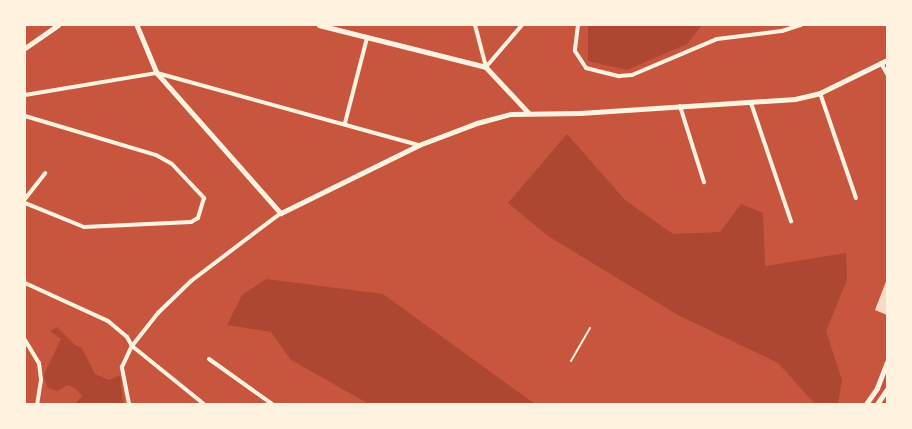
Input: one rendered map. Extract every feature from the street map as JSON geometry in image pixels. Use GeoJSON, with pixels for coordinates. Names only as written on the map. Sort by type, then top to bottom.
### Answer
{"type":"FeatureCollection","features":[{"type":"Feature","properties":{"kind":"main road"},"geometry":{"type":"LineString","coordinates":[[25,48],[58,25]]}},
{"type":"Feature","properties":{"kind":"main road"},"geometry":{"type":"LineString","coordinates":[[866,404],[877,388],[887,362]]}},
{"type":"Feature","properties":{"kind":"main road"},"geometry":{"type":"LineString","coordinates":[[878,404],[887,389]]}},
{"type":"Feature","properties":{"kind":"street"},"geometry":{"type":"LineString","coordinates":[[137,25],[157,73],[281,213]]}},
{"type":"Feature","properties":{"kind":"street"},"geometry":{"type":"LineString","coordinates":[[318,25],[486,67]]}},
{"type":"Feature","properties":{"kind":"street"},"geometry":{"type":"LineString","coordinates":[[475,25],[486,67],[528,112]]}},
{"type":"Feature","properties":{"kind":"street"},"geometry":{"type":"LineString","coordinates":[[486,67],[522,25]]}},
{"type":"Feature","properties":{"kind":"street"},"geometry":{"type":"LineString","coordinates":[[578,25],[576,51],[586,68],[619,76],[632,75],[717,39],[782,31],[800,25]]}},
{"type":"Feature","properties":{"kind":"street"},"geometry":{"type":"LineString","coordinates":[[345,123],[367,38]]}},
{"type":"Feature","properties":{"kind":"street"},"geometry":{"type":"LineString","coordinates":[[129,404],[122,367],[132,346],[178,292],[281,213],[419,145],[477,123],[528,112],[574,113],[751,102],[820,94],[887,60]]}},
{"type":"Feature","properties":{"kind":"street"},"geometry":{"type":"LineString","coordinates":[[881,63],[887,74]]}},
{"type":"Feature","properties":{"kind":"street"},"geometry":{"type":"LineString","coordinates":[[25,96],[157,73],[345,123],[419,145]]}},
{"type":"Feature","properties":{"kind":"street"},"geometry":{"type":"LineString","coordinates":[[820,94],[856,198]]}},
{"type":"Feature","properties":{"kind":"street"},"geometry":{"type":"LineString","coordinates":[[751,102],[791,221]]}},
{"type":"Feature","properties":{"kind":"street"},"geometry":{"type":"LineString","coordinates":[[680,106],[704,182]]}},
{"type":"Feature","properties":{"kind":"street"},"geometry":{"type":"LineString","coordinates":[[25,116],[133,147],[172,164],[204,198],[198,218],[191,222],[84,226],[25,203]]}},
{"type":"Feature","properties":{"kind":"street"},"geometry":{"type":"LineString","coordinates":[[25,199],[45,173]]}},
{"type":"Feature","properties":{"kind":"street"},"geometry":{"type":"LineString","coordinates":[[25,283],[108,321],[127,337],[132,346],[204,404]]}},
{"type":"Feature","properties":{"kind":"street"},"geometry":{"type":"LineString","coordinates":[[25,340],[39,363],[41,380],[37,404]]}},
{"type":"Feature","properties":{"kind":"street"},"geometry":{"type":"LineString","coordinates":[[209,359],[272,404]]}},
{"type":"Feature","properties":{"kind":"lane"},"geometry":{"type":"LineString","coordinates":[[571,361],[590,328]]}},
{"type":"Feature","properties":{"kind":"shaded area"},"geometry":{"type":"Polygon","coordinates":[[[588,25],[702,25],[687,44],[627,70],[588,61],[588,25]]]}},
{"type":"Feature","properties":{"kind":"shaded area"},"geometry":{"type":"Polygon","coordinates":[[[567,134],[625,200],[673,234],[720,232],[741,204],[763,213],[765,266],[846,253],[847,280],[826,331],[842,380],[838,404],[815,404],[778,363],[678,315],[548,236],[508,203],[567,134]]]}},
{"type":"Feature","properties":{"kind":"shaded area"},"geometry":{"type":"Polygon","coordinates":[[[266,279],[383,294],[535,404],[369,404],[291,360],[271,332],[227,325],[242,295],[266,279]]]}},
{"type":"Feature","properties":{"kind":"shaded area"},"geometry":{"type":"Polygon","coordinates":[[[57,327],[75,345],[82,348],[95,374],[109,380],[120,375],[123,404],[75,404],[82,396],[76,389],[68,385],[57,391],[48,388],[43,376],[61,339],[50,331],[57,327]]]}},
{"type":"Feature","properties":{"kind":"building"},"geometry":{"type":"Polygon","coordinates":[[[887,279],[887,315],[875,310],[887,279]]]}}]}
